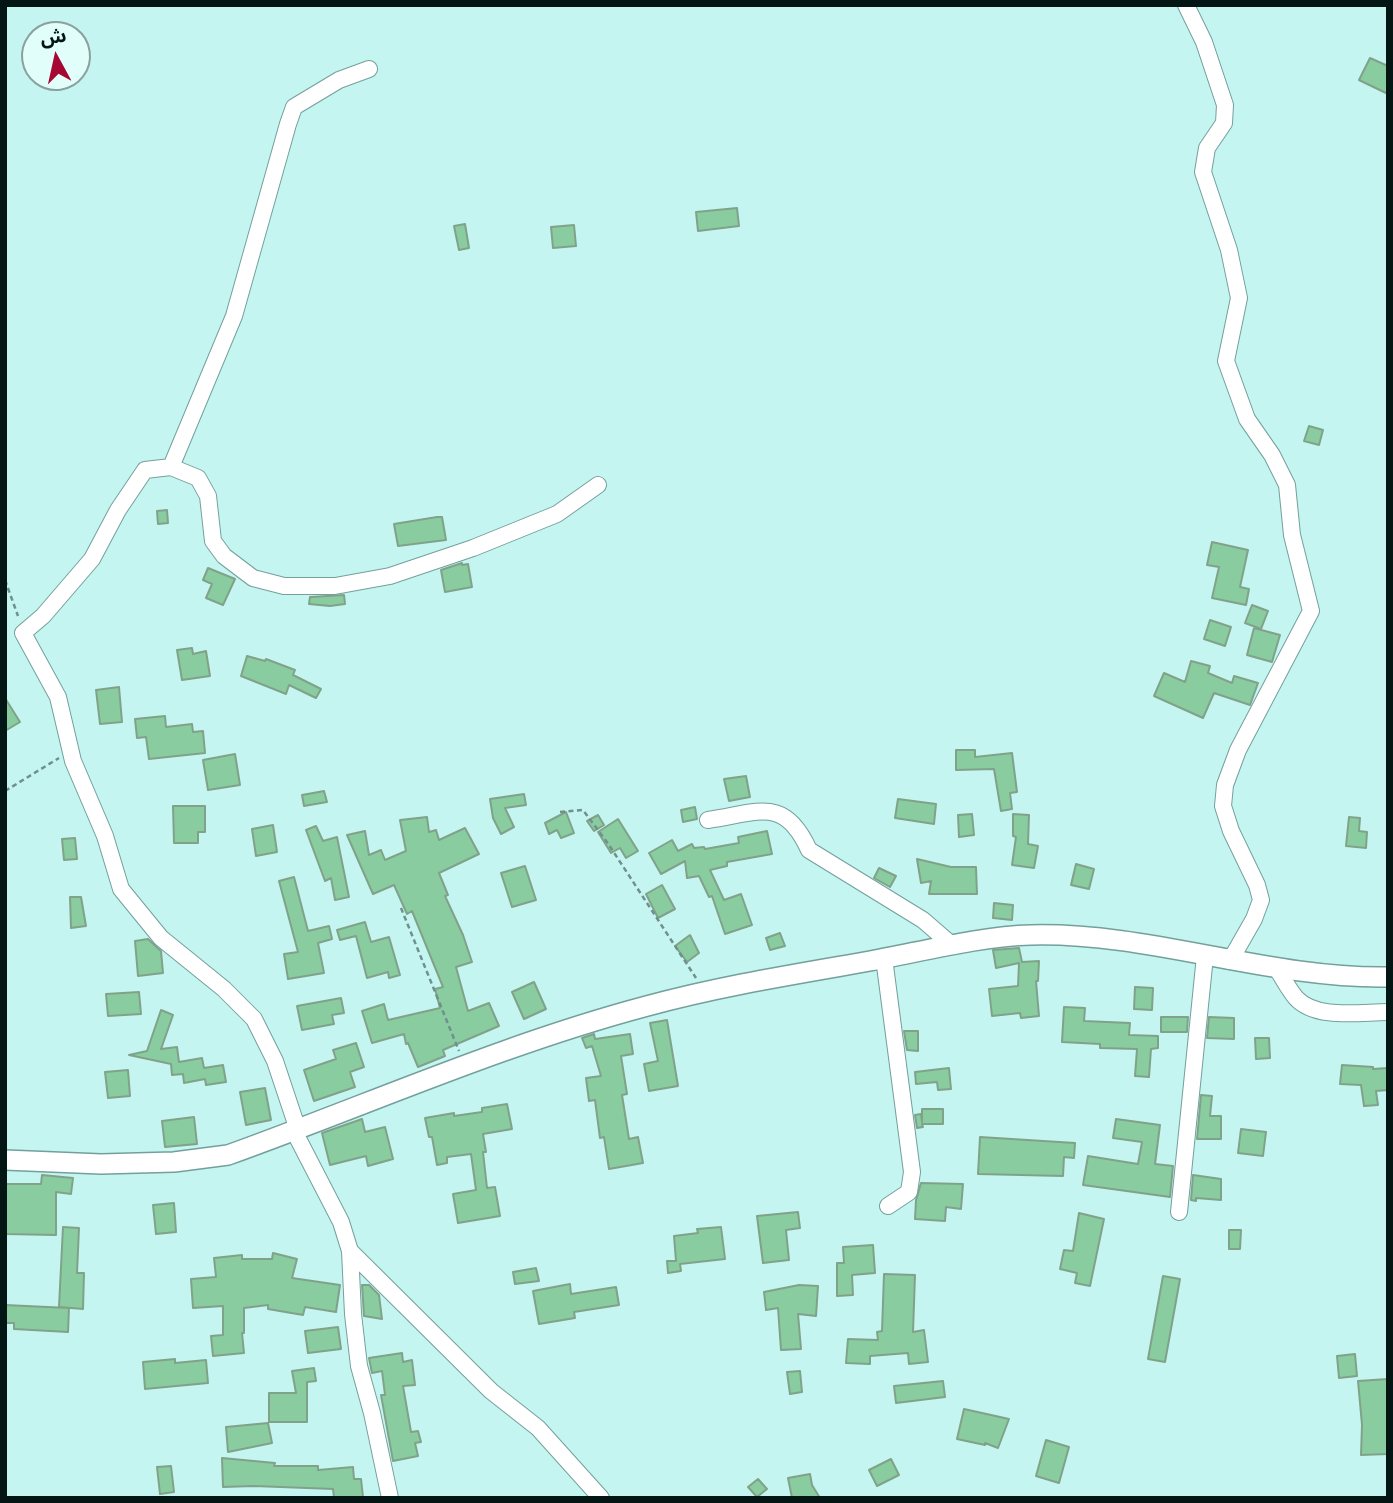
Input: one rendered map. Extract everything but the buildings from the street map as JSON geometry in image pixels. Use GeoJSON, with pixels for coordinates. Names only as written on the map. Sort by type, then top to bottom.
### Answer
{"type":"FeatureCollection","features":[{"type":"Feature","properties":{"kind":"main road"},"geometry":{"type":"LineString","coordinates":[[5,1160],[101,1164],[174,1162],[228,1155],[568,1029],[648,1005],[765,979],[1028,935],[1086,936],[1277,969],[1388,977]]}},
{"type":"Feature","properties":{"kind":"street"},"geometry":{"type":"LineString","coordinates":[[1186,5],[1204,42],[1225,105],[1224,123],[1207,148],[1203,172],[1229,250],[1239,298],[1226,361],[1247,419],[1272,455],[1287,485],[1292,535],[1311,611],[1238,750],[1225,785],[1223,806],[1261,900],[1254,919],[1230,961]]}},
{"type":"Feature","properties":{"kind":"street"},"geometry":{"type":"LineString","coordinates":[[172,467],[234,316],[284,137],[295,107],[340,80],[369,69]]}},
{"type":"Feature","properties":{"kind":"street"},"geometry":{"type":"LineString","coordinates":[[390,1498],[359,1366],[350,1251],[341,1222],[296,1131],[275,1061],[254,1020],[224,989],[161,938],[121,889],[105,836],[71,751],[58,697],[23,633],[43,616],[92,559],[118,510],[145,470],[172,467],[198,478],[208,496],[213,541],[224,556],[253,578],[284,586],[335,586],[390,576],[474,548],[557,514],[598,485]]}},
{"type":"Feature","properties":{"kind":"street"},"geometry":{"type":"LineString","coordinates":[[708,820],[771,811],[788,817],[802,835],[809,850],[923,920],[953,946]]}},
{"type":"Feature","properties":{"kind":"street"},"geometry":{"type":"LineString","coordinates":[[1179,1212],[1205,957]]}},
{"type":"Feature","properties":{"kind":"street"},"geometry":{"type":"LineString","coordinates":[[884,958],[912,1172],[909,1192],[888,1206]]}},
{"type":"Feature","properties":{"kind":"street"},"geometry":{"type":"LineString","coordinates":[[1277,969],[1296,998],[1311,1009],[1388,1012]]}},
{"type":"Feature","properties":{"kind":"street"},"geometry":{"type":"LineString","coordinates":[[350,1251],[491,1391],[538,1428],[601,1498]]}},
{"type":"Feature","properties":{"kind":"path"},"geometry":{"type":"LineString","coordinates":[[5,580],[23,633]]}},
{"type":"Feature","properties":{"kind":"path"},"geometry":{"type":"LineString","coordinates":[[5,790],[71,751]]}},
{"type":"Feature","properties":{"kind":"path"},"geometry":{"type":"LineString","coordinates":[[559,812],[583,810],[706,992]]}},
{"type":"Feature","properties":{"kind":"path"},"geometry":{"type":"LineString","coordinates":[[401,908],[465,1067]]}}]}
